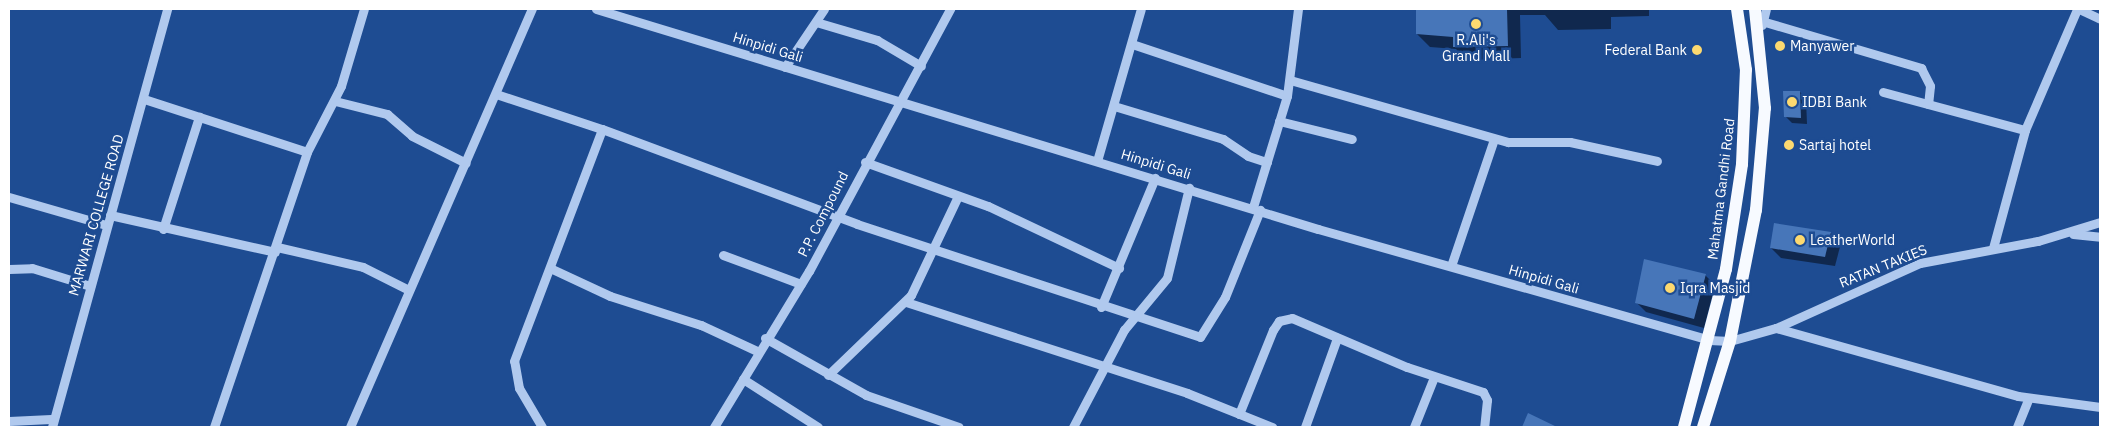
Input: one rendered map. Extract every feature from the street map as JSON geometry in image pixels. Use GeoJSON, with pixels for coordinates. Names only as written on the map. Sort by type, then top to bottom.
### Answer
{"type":"FeatureCollection","features":[{"type":"Feature","properties":{"kind":"main road","name":"Mahatma Gandhi Road"},"geometry":{"type":"LineString","coordinates":[[1684,427],[1709,340],[1726,269],[1746,122],[1746,70],[1737,9]]}},
{"type":"Feature","properties":{"kind":"main road"},"geometry":{"type":"LineString","coordinates":[[1703,427],[1730,341],[1762,155],[1765,108],[1762,26],[1755,9]]}},
{"type":"Feature","properties":{"kind":"street","name":"MARWARI COLLEGE ROAD"},"geometry":{"type":"LineString","coordinates":[[52,423],[106,225],[144,99],[167,9]]}},
{"type":"Feature","properties":{"kind":"street"},"geometry":{"type":"LineString","coordinates":[[214,427],[276,250],[307,152],[335,101],[364,9]]}},
{"type":"Feature","properties":{"kind":"street"},"geometry":{"type":"LineString","coordinates":[[350,427],[407,289],[466,162],[532,9]]}},
{"type":"Feature","properties":{"kind":"street","name":"Hinpidi Gali"},"geometry":{"type":"LineString","coordinates":[[596,9],[901,103],[1451,266],[1709,340]]}},
{"type":"Feature","properties":{"kind":"street"},"geometry":{"type":"LineString","coordinates":[[785,67],[824,9]]}},
{"type":"Feature","properties":{"kind":"street","name":"P.P. Compound"},"geometry":{"type":"LineString","coordinates":[[714,427],[743,379],[757,351],[801,284],[865,162],[901,103],[950,9]]}},
{"type":"Feature","properties":{"kind":"street"},"geometry":{"type":"LineString","coordinates":[[1097,161],[1141,9]]}},
{"type":"Feature","properties":{"kind":"street"},"geometry":{"type":"LineString","coordinates":[[496,94],[602,129],[836,217],[1101,307],[1200,337],[1225,297],[1257,208],[1267,162],[1287,96],[1298,9]]}},
{"type":"Feature","properties":{"kind":"street"},"geometry":{"type":"LineString","coordinates":[[1766,9],[1762,26],[1921,68],[1930,86],[1928,104]]}},
{"type":"Feature","properties":{"kind":"street"},"geometry":{"type":"LineString","coordinates":[[1993,248],[2025,130],[2078,9],[2100,19]]}},
{"type":"Feature","properties":{"kind":"street"},"geometry":{"type":"LineString","coordinates":[[816,22],[877,40],[920,66]]}},
{"type":"Feature","properties":{"kind":"street"},"geometry":{"type":"LineString","coordinates":[[1132,44],[1287,96]]}},
{"type":"Feature","properties":{"kind":"street"},"geometry":{"type":"LineString","coordinates":[[1290,80],[1494,139],[1570,142],[1657,161]]}},
{"type":"Feature","properties":{"kind":"street"},"geometry":{"type":"LineString","coordinates":[[1883,92],[2025,130]]}},
{"type":"Feature","properties":{"kind":"street"},"geometry":{"type":"LineString","coordinates":[[144,99],[307,152]]}},
{"type":"Feature","properties":{"kind":"street"},"geometry":{"type":"LineString","coordinates":[[335,101],[394,117],[412,136],[466,162]]}},
{"type":"Feature","properties":{"kind":"street"},"geometry":{"type":"LineString","coordinates":[[1114,106],[1223,139],[1248,156],[1267,162]]}},
{"type":"Feature","properties":{"kind":"street"},"geometry":{"type":"LineString","coordinates":[[163,229],[199,117]]}},
{"type":"Feature","properties":{"kind":"street"},"geometry":{"type":"LineString","coordinates":[[1279,121],[1352,139]]}},
{"type":"Feature","properties":{"kind":"street"},"geometry":{"type":"LineString","coordinates":[[542,427],[519,388],[514,361],[602,129]]}},
{"type":"Feature","properties":{"kind":"street"},"geometry":{"type":"LineString","coordinates":[[1451,266],[1494,139]]}},
{"type":"Feature","properties":{"kind":"street"},"geometry":{"type":"LineString","coordinates":[[865,162],[957,198],[988,206],[1119,268]]}},
{"type":"Feature","properties":{"kind":"street"},"geometry":{"type":"LineString","coordinates":[[1101,307],[1119,268],[1155,178]]}},
{"type":"Feature","properties":{"kind":"street"},"geometry":{"type":"LineString","coordinates":[[1073,427],[1101,368],[1133,317],[1167,278],[1189,188]]}},
{"type":"Feature","properties":{"kind":"street"},"geometry":{"type":"LineString","coordinates":[[9,198],[106,225]]}},
{"type":"Feature","properties":{"kind":"street"},"geometry":{"type":"LineString","coordinates":[[828,375],[906,302],[935,250],[957,198]]}},
{"type":"Feature","properties":{"kind":"street"},"geometry":{"type":"LineString","coordinates":[[110,215],[163,229],[363,267],[407,289]]}},
{"type":"Feature","properties":{"kind":"street","name":"RATAN TAKIES"},"geometry":{"type":"LineString","coordinates":[[1709,340],[1730,341],[1776,328],[1920,263],[2072,234],[2100,222]]}},
{"type":"Feature","properties":{"kind":"street"},"geometry":{"type":"LineString","coordinates":[[2072,234],[2100,237]]}},
{"type":"Feature","properties":{"kind":"street"},"geometry":{"type":"LineString","coordinates":[[723,254],[801,284]]}},
{"type":"Feature","properties":{"kind":"street"},"geometry":{"type":"LineString","coordinates":[[9,269],[32,268],[90,286]]}},
{"type":"Feature","properties":{"kind":"street"},"geometry":{"type":"LineString","coordinates":[[550,268],[610,296],[708,328],[757,351]]}},
{"type":"Feature","properties":{"kind":"street"},"geometry":{"type":"LineString","coordinates":[[906,302],[1101,368],[1171,387],[1272,427]]}},
{"type":"Feature","properties":{"kind":"street"},"geometry":{"type":"LineString","coordinates":[[1239,414],[1279,322],[1292,318],[1434,377],[1483,392],[1486,400],[1484,427]]}},
{"type":"Feature","properties":{"kind":"street"},"geometry":{"type":"LineString","coordinates":[[1776,328],[2029,398],[2100,407]]}},
{"type":"Feature","properties":{"kind":"street"},"geometry":{"type":"LineString","coordinates":[[765,338],[866,395],[959,427]]}},
{"type":"Feature","properties":{"kind":"street"},"geometry":{"type":"LineString","coordinates":[[1305,427],[1337,338]]}},
{"type":"Feature","properties":{"kind":"street"},"geometry":{"type":"LineString","coordinates":[[1414,427],[1434,377]]}},
{"type":"Feature","properties":{"kind":"street"},"geometry":{"type":"LineString","coordinates":[[743,379],[818,427]]}},
{"type":"Feature","properties":{"kind":"street"},"geometry":{"type":"LineString","coordinates":[[2017,427],[2029,398]]}},
{"type":"Feature","properties":{"kind":"street"},"geometry":{"type":"LineString","coordinates":[[9,421],[52,423]]}},
{"type":"Feature","properties":{"kind":"building","name":"R.Ali's Grand Mall"},"geometry":{"type":"Polygon","coordinates":[[[1416,9],[1507,9],[1508,46],[1453,47],[1453,37],[1416,34],[1416,9]]]}},
{"type":"Feature","properties":{"kind":"building","name":"IDBI Bank"},"geometry":{"type":"Polygon","coordinates":[[[1783,91],[1800,91],[1801,118],[1784,117],[1783,91]]]}},
{"type":"Feature","properties":{"kind":"building","name":"LeatherWorld"},"geometry":{"type":"Polygon","coordinates":[[[1774,223],[1831,232],[1825,257],[1770,248],[1774,223]]]}},
{"type":"Feature","properties":{"kind":"building","name":"Iqra Masjid"},"geometry":{"type":"Polygon","coordinates":[[[1644,259],[1706,274],[1694,319],[1635,303],[1644,259]]]}},
{"type":"Feature","properties":{"kind":"building"},"geometry":{"type":"Polygon","coordinates":[[[1528,413],[1557,427],[1522,427],[1528,413]]]}},
{"type":"Feature","properties":{"kind":"place","name":"R.Ali's Grand Mall"},"geometry":{"type":"Point","coordinates":[1476,24]}},
{"type":"Feature","properties":{"kind":"place","name":"Manyawer"},"geometry":{"type":"Point","coordinates":[1780,46]}},
{"type":"Feature","properties":{"kind":"place","name":"Federal Bank"},"geometry":{"type":"Point","coordinates":[1697,50]}},
{"type":"Feature","properties":{"kind":"place","name":"IDBI Bank"},"geometry":{"type":"Point","coordinates":[1792,102]}},
{"type":"Feature","properties":{"kind":"place","name":"Sartaj hotel"},"geometry":{"type":"Point","coordinates":[1789,145]}},
{"type":"Feature","properties":{"kind":"place","name":"LeatherWorld"},"geometry":{"type":"Point","coordinates":[1800,240]}},
{"type":"Feature","properties":{"kind":"place","name":"Iqra Masjid"},"geometry":{"type":"Point","coordinates":[1670,288]}}]}
